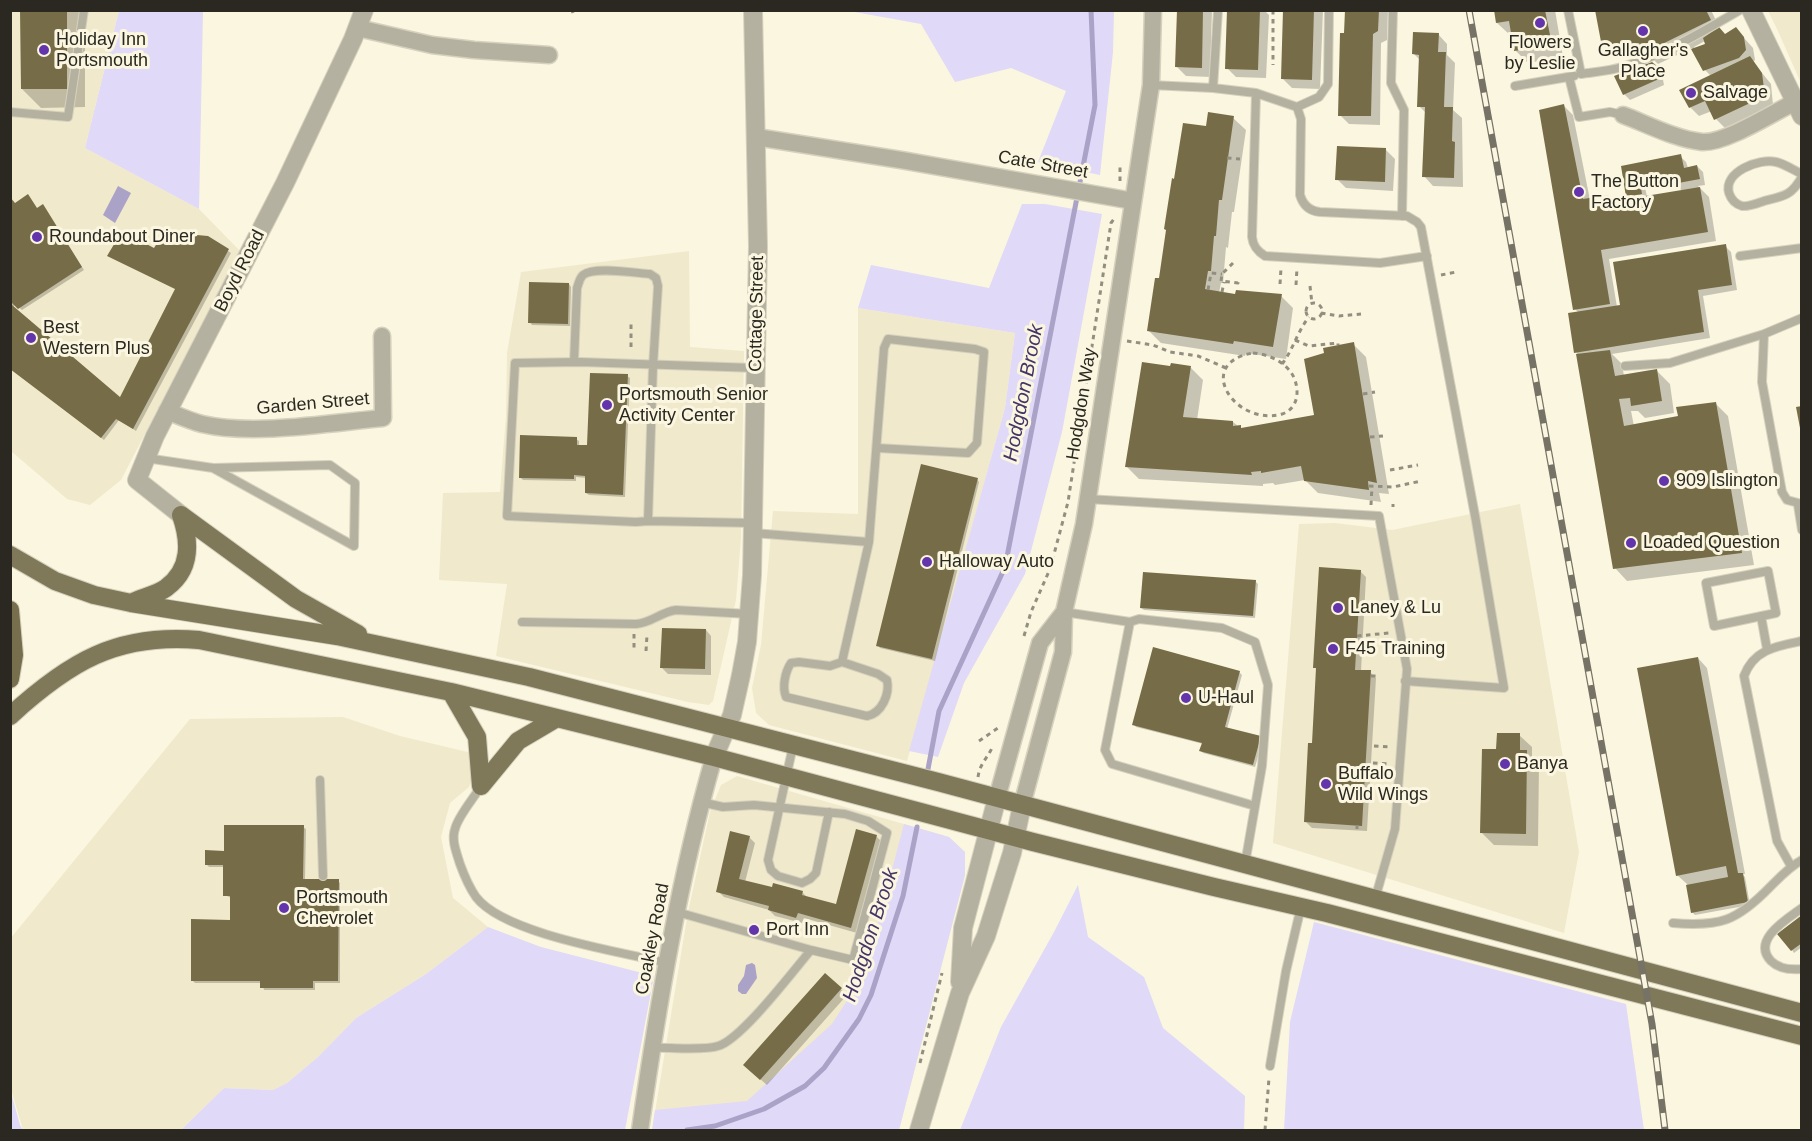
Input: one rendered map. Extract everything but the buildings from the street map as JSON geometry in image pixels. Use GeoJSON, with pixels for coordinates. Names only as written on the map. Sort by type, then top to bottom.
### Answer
{"type":"FeatureCollection","features":[{"type":"Feature","properties":{"kind":"highway"},"geometry":{"type":"LineString","coordinates":[[10,610],[14,655],[10,679]]}},
{"type":"Feature","properties":{"kind":"main road"},"geometry":{"type":"LineString","coordinates":[[131,603],[165,589],[176,579],[184,565],[188,549],[187,533],[181,515]]}},
{"type":"Feature","properties":{"kind":"main road"},"geometry":{"type":"LineString","coordinates":[[181,515],[296,599],[344,628],[389,648]]}},
{"type":"Feature","properties":{"kind":"main road"},"geometry":{"type":"LineString","coordinates":[[10,555],[55,581],[94,595],[337,636],[529,677],[997,798],[1802,1013]]}},
{"type":"Feature","properties":{"kind":"main road"},"geometry":{"type":"LineString","coordinates":[[10,716],[71,668],[87,659],[120,646],[162,638],[199,640],[451,692],[557,718],[1802,1036]]}},
{"type":"Feature","properties":{"kind":"main road"},"geometry":{"type":"LineString","coordinates":[[451,692],[477,737],[481,786]]}},
{"type":"Feature","properties":{"kind":"main road"},"geometry":{"type":"LineString","coordinates":[[481,786],[518,741],[557,718]]}},
{"type":"Feature","properties":{"kind":"street","name":"Boyd Road"},"geometry":{"type":"LineString","coordinates":[[181,515],[136,480],[167,411],[285,183],[358,28],[364,10]]}},
{"type":"Feature","properties":{"kind":"street","name":"Cottage Street"},"geometry":{"type":"LineString","coordinates":[[714,757],[732,715],[741,675],[750,614],[758,246],[753,10]]}},
{"type":"Feature","properties":{"kind":"street"},"geometry":{"type":"LineString","coordinates":[[1133,201],[1151,85],[1153,10]]}},
{"type":"Feature","properties":{"kind":"street"},"geometry":{"type":"LineString","coordinates":[[1623,115],[1682,137],[1708,142],[1727,137],[1798,109],[1751,10]]}},
{"type":"Feature","properties":{"kind":"street"},"geometry":{"type":"LineString","coordinates":[[358,28],[432,45],[549,54]]}},
{"type":"Feature","properties":{"kind":"street","name":"Cate Street"},"geometry":{"type":"LineString","coordinates":[[756,137],[1133,201]]}},
{"type":"Feature","properties":{"kind":"street","name":"Hodgdon Way"},"geometry":{"type":"LineString","coordinates":[[1022,805],[1063,652],[1064,612],[1084,524],[1133,201]]}},
{"type":"Feature","properties":{"kind":"street","name":"Garden Street"},"geometry":{"type":"LineString","coordinates":[[167,411],[202,424],[245,429],[383,418],[382,336]]}},
{"type":"Feature","properties":{"kind":"street","name":"Hodgdon Way"},"geometry":{"type":"LineString","coordinates":[[997,798],[1040,643],[1064,612]]}},
{"type":"Feature","properties":{"kind":"street","name":"Coakley Road"},"geometry":{"type":"LineString","coordinates":[[640,1131],[677,912],[701,802],[714,757]]}},
{"type":"Feature","properties":{"kind":"street"},"geometry":{"type":"LineString","coordinates":[[960,993],[963,928],[997,798]]}},
{"type":"Feature","properties":{"kind":"street"},"geometry":{"type":"LineString","coordinates":[[919,1131],[960,993],[986,936],[1016,837],[1022,805]]}},
{"type":"Feature","properties":{"kind":"lane"},"geometry":{"type":"LineString","coordinates":[[10,112],[68,117],[84,10]]}},
{"type":"Feature","properties":{"kind":"lane"},"geometry":{"type":"LineString","coordinates":[[1214,88],[1218,10]]}},
{"type":"Feature","properties":{"kind":"lane"},"geometry":{"type":"LineString","coordinates":[[1151,85],[1256,93],[1297,107],[1319,97],[1328,84],[1329,10]]}},
{"type":"Feature","properties":{"kind":"lane"},"geometry":{"type":"LineString","coordinates":[[1393,10],[1391,83],[1404,110],[1402,216]]}},
{"type":"Feature","properties":{"kind":"lane"},"geometry":{"type":"LineString","coordinates":[[1568,10],[1581,75]]}},
{"type":"Feature","properties":{"kind":"lane"},"geometry":{"type":"LineString","coordinates":[[1515,86],[1622,67],[1640,61],[1679,44],[1740,10]]}},
{"type":"Feature","properties":{"kind":"lane"},"geometry":{"type":"LineString","coordinates":[[1569,77],[1579,117],[1610,112],[1623,115]]}},
{"type":"Feature","properties":{"kind":"lane"},"geometry":{"type":"LineString","coordinates":[[1256,93],[1252,237],[1260,253],[1265,256],[1380,263],[1427,256]]}},
{"type":"Feature","properties":{"kind":"lane"},"geometry":{"type":"LineString","coordinates":[[1297,107],[1301,119],[1300,195],[1305,205],[1320,212],[1402,216],[1413,219],[1421,227],[1427,256],[1504,688],[1405,681]]}},
{"type":"Feature","properties":{"kind":"lane"},"geometry":{"type":"LineString","coordinates":[[1774,161],[1802,176],[1794,191],[1784,196],[1743,206],[1736,204],[1728,187],[1731,177],[1739,170],[1761,162],[1774,161]]}},
{"type":"Feature","properties":{"kind":"lane"},"geometry":{"type":"LineString","coordinates":[[1740,256],[1802,248]]}},
{"type":"Feature","properties":{"kind":"lane"},"geometry":{"type":"LineString","coordinates":[[574,362],[577,288],[585,273],[598,271],[650,274],[656,278],[658,286],[648,521]]}},
{"type":"Feature","properties":{"kind":"lane"},"geometry":{"type":"LineString","coordinates":[[1625,366],[1670,363],[1764,334],[1802,318]]}},
{"type":"Feature","properties":{"kind":"lane"},"geometry":{"type":"LineString","coordinates":[[1764,334],[1762,382],[1782,492],[1786,500],[1800,504],[1802,530]]}},
{"type":"Feature","properties":{"kind":"lane"},"geometry":{"type":"LineString","coordinates":[[842,662],[869,542],[884,348],[888,339],[984,352],[977,443],[968,453],[877,448]]}},
{"type":"Feature","properties":{"kind":"lane"},"geometry":{"type":"LineString","coordinates":[[756,368],[574,362],[515,363],[507,516],[648,521],[753,528],[869,542]]}},
{"type":"Feature","properties":{"kind":"lane"},"geometry":{"type":"LineString","coordinates":[[145,458],[213,468],[330,465],[355,483],[354,546],[213,468]]}},
{"type":"Feature","properties":{"kind":"lane"},"geometry":{"type":"LineString","coordinates":[[1087,499],[1379,516],[1407,669],[1395,829],[1375,899]]}},
{"type":"Feature","properties":{"kind":"lane"},"geometry":{"type":"LineString","coordinates":[[1768,571],[1776,613],[1761,616],[1714,626],[1706,583],[1768,571]]}},
{"type":"Feature","properties":{"kind":"lane"},"geometry":{"type":"LineString","coordinates":[[522,622],[644,623],[666,611],[676,610],[750,614]]}},
{"type":"Feature","properties":{"kind":"lane"},"geometry":{"type":"LineString","coordinates":[[1064,612],[1130,622],[1139,619],[1222,628],[1255,642],[1268,685],[1262,766],[1245,865]]}},
{"type":"Feature","properties":{"kind":"lane"},"geometry":{"type":"LineString","coordinates":[[1761,616],[1767,648]]}},
{"type":"Feature","properties":{"kind":"lane"},"geometry":{"type":"LineString","coordinates":[[1130,622],[1105,750],[1112,764],[1255,807]]}},
{"type":"Feature","properties":{"kind":"lane"},"geometry":{"type":"LineString","coordinates":[[1791,866],[1777,841],[1744,676],[1748,665],[1767,648],[1802,641]]}},
{"type":"Feature","properties":{"kind":"lane"},"geometry":{"type":"LineString","coordinates":[[842,662],[878,674],[887,680],[888,685],[876,714],[867,716],[786,697],[783,690],[791,663],[830,666],[842,662]]}},
{"type":"Feature","properties":{"kind":"lane"},"geometry":{"type":"LineString","coordinates":[[793,746],[768,860],[771,870],[778,876],[802,882],[810,879],[816,873],[829,812]]}},
{"type":"Feature","properties":{"kind":"lane"},"geometry":{"type":"LineString","coordinates":[[320,780],[323,876]]}},
{"type":"Feature","properties":{"kind":"lane"},"geometry":{"type":"LineString","coordinates":[[481,786],[455,828],[453,838],[465,877],[482,902],[498,915],[532,930],[668,963]]}},
{"type":"Feature","properties":{"kind":"lane"},"geometry":{"type":"LineString","coordinates":[[677,912],[853,960],[887,833],[868,821],[829,812],[754,805],[723,807],[701,802]]}},
{"type":"Feature","properties":{"kind":"lane"},"geometry":{"type":"LineString","coordinates":[[1673,923],[1707,925],[1740,914],[1761,897],[1791,866],[1802,860]]}},
{"type":"Feature","properties":{"kind":"lane"},"geometry":{"type":"LineString","coordinates":[[1270,1066],[1286,971],[1301,907]]}},
{"type":"Feature","properties":{"kind":"lane"},"geometry":{"type":"LineString","coordinates":[[1802,908],[1773,930],[1766,940],[1765,950],[1768,958],[1775,965],[1787,969],[1802,969]]}},
{"type":"Feature","properties":{"kind":"lane"},"geometry":{"type":"LineString","coordinates":[[653,1048],[717,1047],[730,1041],[745,1027],[811,950]]}},
{"type":"Feature","properties":{"kind":"path"},"geometry":{"type":"LineString","coordinates":[[1273,10],[1273,65]]}},
{"type":"Feature","properties":{"kind":"path"},"geometry":{"type":"LineString","coordinates":[[1121,184],[1118,178],[1122,158]]}},
{"type":"Feature","properties":{"kind":"path"},"geometry":{"type":"LineString","coordinates":[[1227,158],[1240,159]]}},
{"type":"Feature","properties":{"kind":"path"},"geometry":{"type":"LineString","coordinates":[[1022,644],[1031,612],[1050,569],[1068,502],[1111,223],[1115,218]]}},
{"type":"Feature","properties":{"kind":"path"},"geometry":{"type":"LineString","coordinates":[[1233,263],[1222,274],[1221,281],[1238,283],[1238,280]]}},
{"type":"Feature","properties":{"kind":"path"},"geometry":{"type":"LineString","coordinates":[[1280,284],[1281,267]]}},
{"type":"Feature","properties":{"kind":"path"},"geometry":{"type":"LineString","coordinates":[[1296,285],[1297,268]]}},
{"type":"Feature","properties":{"kind":"path"},"geometry":{"type":"LineString","coordinates":[[1441,275],[1456,272]]}},
{"type":"Feature","properties":{"kind":"path"},"geometry":{"type":"LineString","coordinates":[[1208,290],[1211,273],[1222,274]]}},
{"type":"Feature","properties":{"kind":"path"},"geometry":{"type":"LineString","coordinates":[[1222,292],[1224,281]]}},
{"type":"Feature","properties":{"kind":"path"},"geometry":{"type":"LineString","coordinates":[[1310,286],[1312,304]]}},
{"type":"Feature","properties":{"kind":"path"},"geometry":{"type":"LineString","coordinates":[[1312,304],[1319,306],[1321,313]]}},
{"type":"Feature","properties":{"kind":"path"},"geometry":{"type":"LineString","coordinates":[[1309,317],[1306,310],[1312,304]]}},
{"type":"Feature","properties":{"kind":"path"},"geometry":{"type":"LineString","coordinates":[[1321,313],[1339,316],[1361,314]]}},
{"type":"Feature","properties":{"kind":"path"},"geometry":{"type":"LineString","coordinates":[[1309,317],[1316,319],[1321,313]]}},
{"type":"Feature","properties":{"kind":"path"},"geometry":{"type":"LineString","coordinates":[[1282,364],[1288,357],[1300,328],[1309,317]]}},
{"type":"Feature","properties":{"kind":"path"},"geometry":{"type":"LineString","coordinates":[[631,347],[632,321]]}},
{"type":"Feature","properties":{"kind":"path"},"geometry":{"type":"LineString","coordinates":[[1295,340],[1309,346],[1338,343],[1338,345]]}},
{"type":"Feature","properties":{"kind":"path"},"geometry":{"type":"LineString","coordinates":[[1123,341],[1153,345],[1170,352],[1198,356],[1226,368]]}},
{"type":"Feature","properties":{"kind":"path"},"geometry":{"type":"LineString","coordinates":[[1253,353],[1269,356],[1289,370],[1294,378],[1297,397],[1288,411],[1277,415],[1258,414],[1247,410],[1227,395],[1223,381],[1226,368],[1238,358],[1253,353]]}},
{"type":"Feature","properties":{"kind":"path"},"geometry":{"type":"LineString","coordinates":[[1363,394],[1376,392]]}},
{"type":"Feature","properties":{"kind":"path"},"geometry":{"type":"LineString","coordinates":[[1370,437],[1383,436]]}},
{"type":"Feature","properties":{"kind":"path"},"geometry":{"type":"LineString","coordinates":[[1390,470],[1418,465]]}},
{"type":"Feature","properties":{"kind":"path"},"geometry":{"type":"LineString","coordinates":[[1371,506],[1370,486],[1393,487],[1421,482]]}},
{"type":"Feature","properties":{"kind":"path"},"geometry":{"type":"LineString","coordinates":[[644,623],[647,634],[646,651]]}},
{"type":"Feature","properties":{"kind":"path"},"geometry":{"type":"LineString","coordinates":[[1357,636],[1390,633]]}},
{"type":"Feature","properties":{"kind":"path"},"geometry":{"type":"LineString","coordinates":[[1371,676],[1379,676]]}},
{"type":"Feature","properties":{"kind":"path"},"geometry":{"type":"LineString","coordinates":[[979,741],[999,728],[992,749],[979,765]]}},
{"type":"Feature","properties":{"kind":"path"},"geometry":{"type":"LineString","coordinates":[[1374,746],[1391,747]]}},
{"type":"Feature","properties":{"kind":"path"},"geometry":{"type":"LineString","coordinates":[[1373,763],[1390,764]]}},
{"type":"Feature","properties":{"kind":"path"},"geometry":{"type":"LineString","coordinates":[[917,1073],[945,963]]}},
{"type":"Feature","properties":{"kind":"path"},"geometry":{"type":"LineString","coordinates":[[1265,1131],[1270,1066]]}},
{"type":"Feature","properties":{"kind":"shaded area"},"geometry":{"type":"Polygon","coordinates":[[[10,11],[119,11],[85,148],[199,209],[240,251],[121,480],[90,505],[67,499],[11,451],[10,11]]]}},
{"type":"Feature","properties":{"kind":"shaded area"},"geometry":{"type":"Polygon","coordinates":[[[119,11],[203,11],[199,209],[85,148],[119,11]]]}},
{"type":"Feature","properties":{"kind":"shaded area"},"geometry":{"type":"Polygon","coordinates":[[[849,11],[1114,11],[1113,52],[1100,175],[1038,162],[1066,91],[1011,68],[955,82],[921,24],[849,11]]]}},
{"type":"Feature","properties":{"kind":"shaded area"},"geometry":{"type":"Polygon","coordinates":[[[1768,11],[1801,11],[1801,83],[1777,29],[1768,11]]]}},
{"type":"Feature","properties":{"kind":"shaded area"},"geometry":{"type":"Polygon","coordinates":[[[118,186],[131,193],[115,223],[103,215],[118,186]]]}},
{"type":"Feature","properties":{"kind":"shaded area"},"geometry":{"type":"Polygon","coordinates":[[[1022,204],[1045,204],[1102,214],[1062,432],[1025,574],[964,683],[938,757],[909,751],[1005,408],[1015,333],[858,308],[871,265],[989,288],[1022,204]]]}},
{"type":"Feature","properties":{"kind":"shaded area"},"geometry":{"type":"Polygon","coordinates":[[[689,251],[690,347],[744,351],[741,538],[736,600],[713,701],[709,705],[496,656],[507,584],[439,580],[443,493],[500,492],[506,415],[507,353],[521,272],[689,251]]]}},
{"type":"Feature","properties":{"kind":"shaded area"},"geometry":{"type":"Polygon","coordinates":[[[858,308],[1015,333],[1005,408],[907,761],[769,725],[756,713],[752,688],[761,645],[773,511],[858,514],[858,308]]]}},
{"type":"Feature","properties":{"kind":"shaded area"},"geometry":{"type":"Polygon","coordinates":[[[1520,504],[1579,852],[1564,933],[1273,843],[1299,524],[1335,523],[1392,530],[1520,504]]]}},
{"type":"Feature","properties":{"kind":"shaded area"},"geometry":{"type":"Polygon","coordinates":[[[343,717],[400,736],[472,753],[473,774],[469,787],[450,803],[441,837],[453,898],[488,927],[426,974],[356,1018],[318,1057],[287,1083],[273,1090],[224,1088],[181,1130],[23,1130],[11,1089],[10,939],[190,719],[343,717]]]}},
{"type":"Feature","properties":{"kind":"shaded area"},"geometry":{"type":"Polygon","coordinates":[[[737,776],[949,837],[965,852],[965,875],[899,1130],[652,1130],[688,912],[710,812],[721,785],[737,776]]]}},
{"type":"Feature","properties":{"kind":"shaded area"},"geometry":{"type":"Polygon","coordinates":[[[904,824],[949,837],[965,852],[965,875],[899,1130],[652,1130],[655,1110],[747,1101],[832,1024],[865,973],[904,824]]]}},
{"type":"Feature","properties":{"kind":"shaded area"},"geometry":{"type":"Polygon","coordinates":[[[1078,885],[1088,937],[1144,977],[1163,1028],[1245,1096],[1244,1130],[960,1130],[1001,1027],[1078,885]]]}},
{"type":"Feature","properties":{"kind":"shaded area"},"geometry":{"type":"Polygon","coordinates":[[[1314,922],[1626,1004],[1644,1130],[1284,1130],[1290,1022],[1314,922]]]}},
{"type":"Feature","properties":{"kind":"shaded area"},"geometry":{"type":"Polygon","coordinates":[[[488,927],[541,947],[654,976],[625,1130],[181,1130],[224,1088],[273,1090],[287,1083],[318,1057],[356,1018],[426,974],[488,927]]]}},
{"type":"Feature","properties":{"kind":"shaded area"},"geometry":{"type":"Polygon","coordinates":[[[752,963],[755,965],[757,978],[746,994],[742,994],[738,991],[738,985],[744,976],[746,965],[752,963]]]}},
{"type":"Feature","properties":{"kind":"shaded area"},"geometry":{"type":"Polygon","coordinates":[[[10,1089],[20,1125],[23,1130],[11,1130],[10,1089]]]}},
{"type":"Feature","properties":{"kind":"waterway","name":"Hodgdon Brook"},"geometry":{"type":"LineString","coordinates":[[928,769],[939,711],[1005,567],[1095,105],[1091,10]]}},
{"type":"Feature","properties":{"kind":"waterway","name":"Hodgdon Brook"},"geometry":{"type":"LineString","coordinates":[[687,1130],[715,1126],[764,1109],[805,1086],[824,1068],[859,1019],[871,995],[903,896],[917,827]]}},
{"type":"Feature","properties":{"kind":"railway"},"geometry":{"type":"LineString","coordinates":[[1469,10],[1652,1024],[1665,1130]]}},
{"type":"Feature","properties":{"kind":"place","name":"Flowers by Leslie"},"geometry":{"type":"Point","coordinates":[1540,23]}},
{"type":"Feature","properties":{"kind":"place","name":"Gallagher's Place"},"geometry":{"type":"Point","coordinates":[1643,31]}},
{"type":"Feature","properties":{"kind":"place","name":"Holiday Inn Portsmouth"},"geometry":{"type":"Point","coordinates":[44,50]}},
{"type":"Feature","properties":{"kind":"place","name":"Salvage"},"geometry":{"type":"Point","coordinates":[1691,93]}},
{"type":"Feature","properties":{"kind":"place","name":"The Button Factory"},"geometry":{"type":"Point","coordinates":[1579,192]}},
{"type":"Feature","properties":{"kind":"place","name":"Roundabout Diner"},"geometry":{"type":"Point","coordinates":[37,237]}},
{"type":"Feature","properties":{"kind":"place","name":"Best Western Plus"},"geometry":{"type":"Point","coordinates":[31,338]}},
{"type":"Feature","properties":{"kind":"place","name":"Portsmouth Senior Activity Center"},"geometry":{"type":"Point","coordinates":[607,405]}},
{"type":"Feature","properties":{"kind":"place","name":"909 Islington"},"geometry":{"type":"Point","coordinates":[1664,481]}},
{"type":"Feature","properties":{"kind":"place","name":"Loaded Question"},"geometry":{"type":"Point","coordinates":[1631,543]}},
{"type":"Feature","properties":{"kind":"place","name":"Halloway Auto"},"geometry":{"type":"Point","coordinates":[927,562]}},
{"type":"Feature","properties":{"kind":"place","name":"Laney & Lu"},"geometry":{"type":"Point","coordinates":[1338,608]}},
{"type":"Feature","properties":{"kind":"place","name":"F45 Training"},"geometry":{"type":"Point","coordinates":[1333,649]}},
{"type":"Feature","properties":{"kind":"place","name":"U-Haul"},"geometry":{"type":"Point","coordinates":[1186,698]}},
{"type":"Feature","properties":{"kind":"place","name":"Banya"},"geometry":{"type":"Point","coordinates":[1505,764]}},
{"type":"Feature","properties":{"kind":"place","name":"Buffalo Wild Wings"},"geometry":{"type":"Point","coordinates":[1326,784]}},
{"type":"Feature","properties":{"kind":"place","name":"Portsmouth Chevrolet"},"geometry":{"type":"Point","coordinates":[284,908]}},
{"type":"Feature","properties":{"kind":"place","name":"Port Inn"},"geometry":{"type":"Point","coordinates":[754,930]}}]}
